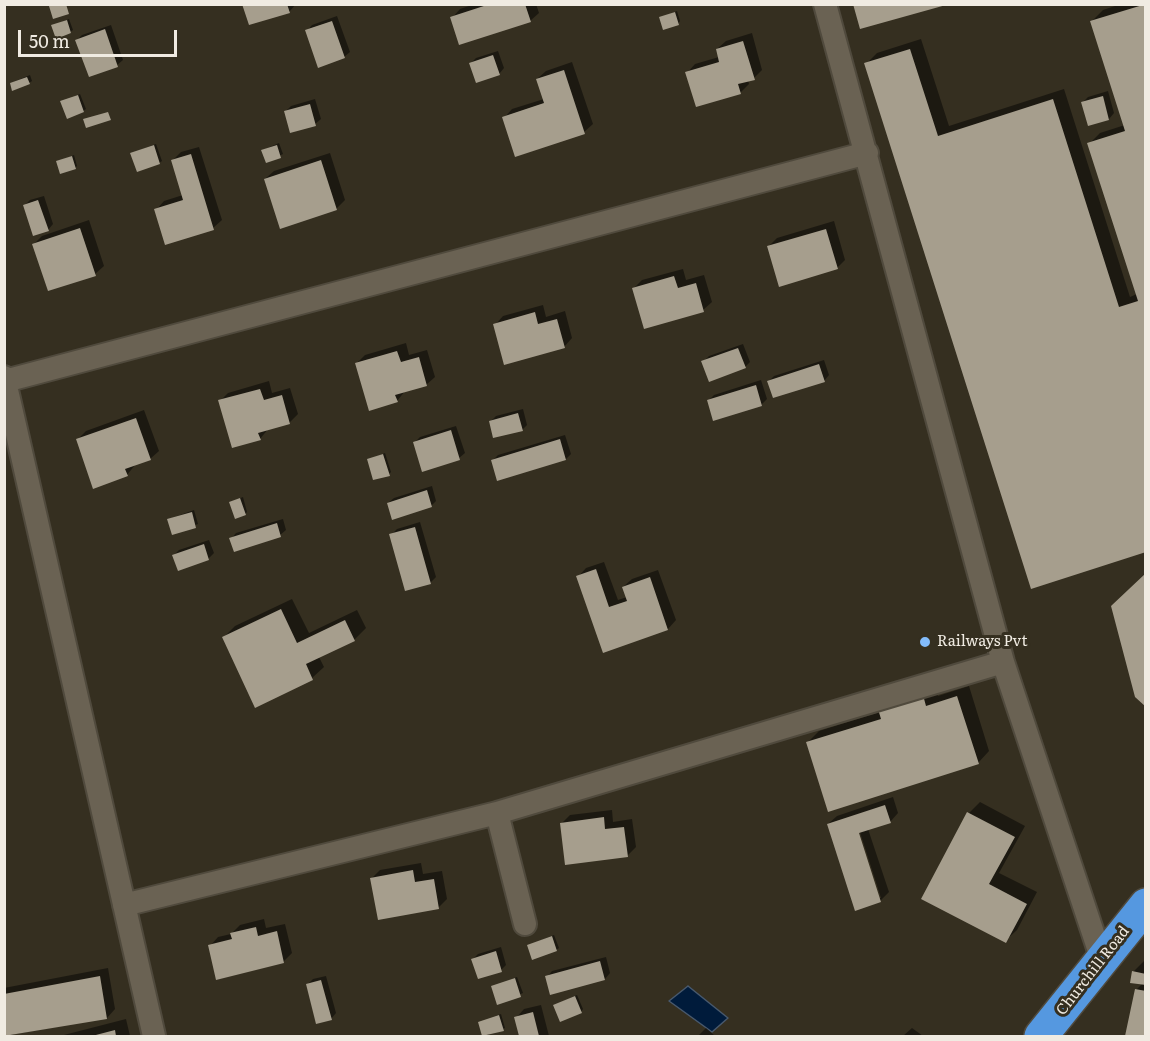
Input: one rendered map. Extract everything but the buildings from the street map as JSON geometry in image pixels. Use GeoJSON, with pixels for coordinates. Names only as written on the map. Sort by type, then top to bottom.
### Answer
{"type":"FeatureCollection","features":[{"type":"Feature","properties":{"kind":"highway","name":"Churchill Road"},"geometry":{"type":"LineString","coordinates":[[1041,1036],[1146,905]]}},
{"type":"Feature","properties":{"kind":"street"},"geometry":{"type":"LineString","coordinates":[[825,4],[1003,662],[1102,960]]}},
{"type":"Feature","properties":{"kind":"street"},"geometry":{"type":"LineString","coordinates":[[154,1036],[5,379],[867,153]]}},
{"type":"Feature","properties":{"kind":"street"},"geometry":{"type":"LineString","coordinates":[[124,905],[497,813],[1003,662]]}},
{"type":"Feature","properties":{"kind":"street"},"geometry":{"type":"LineString","coordinates":[[497,813],[525,924]]}},
{"type":"Feature","properties":{"kind":"water"},"geometry":{"type":"Polygon","coordinates":[[[688,986],[728,1018],[712,1032],[669,1001],[688,986]]]}},
{"type":"Feature","properties":{"kind":"place","name":"Railways Pvt"},"geometry":{"type":"Point","coordinates":[925,642]}}]}
